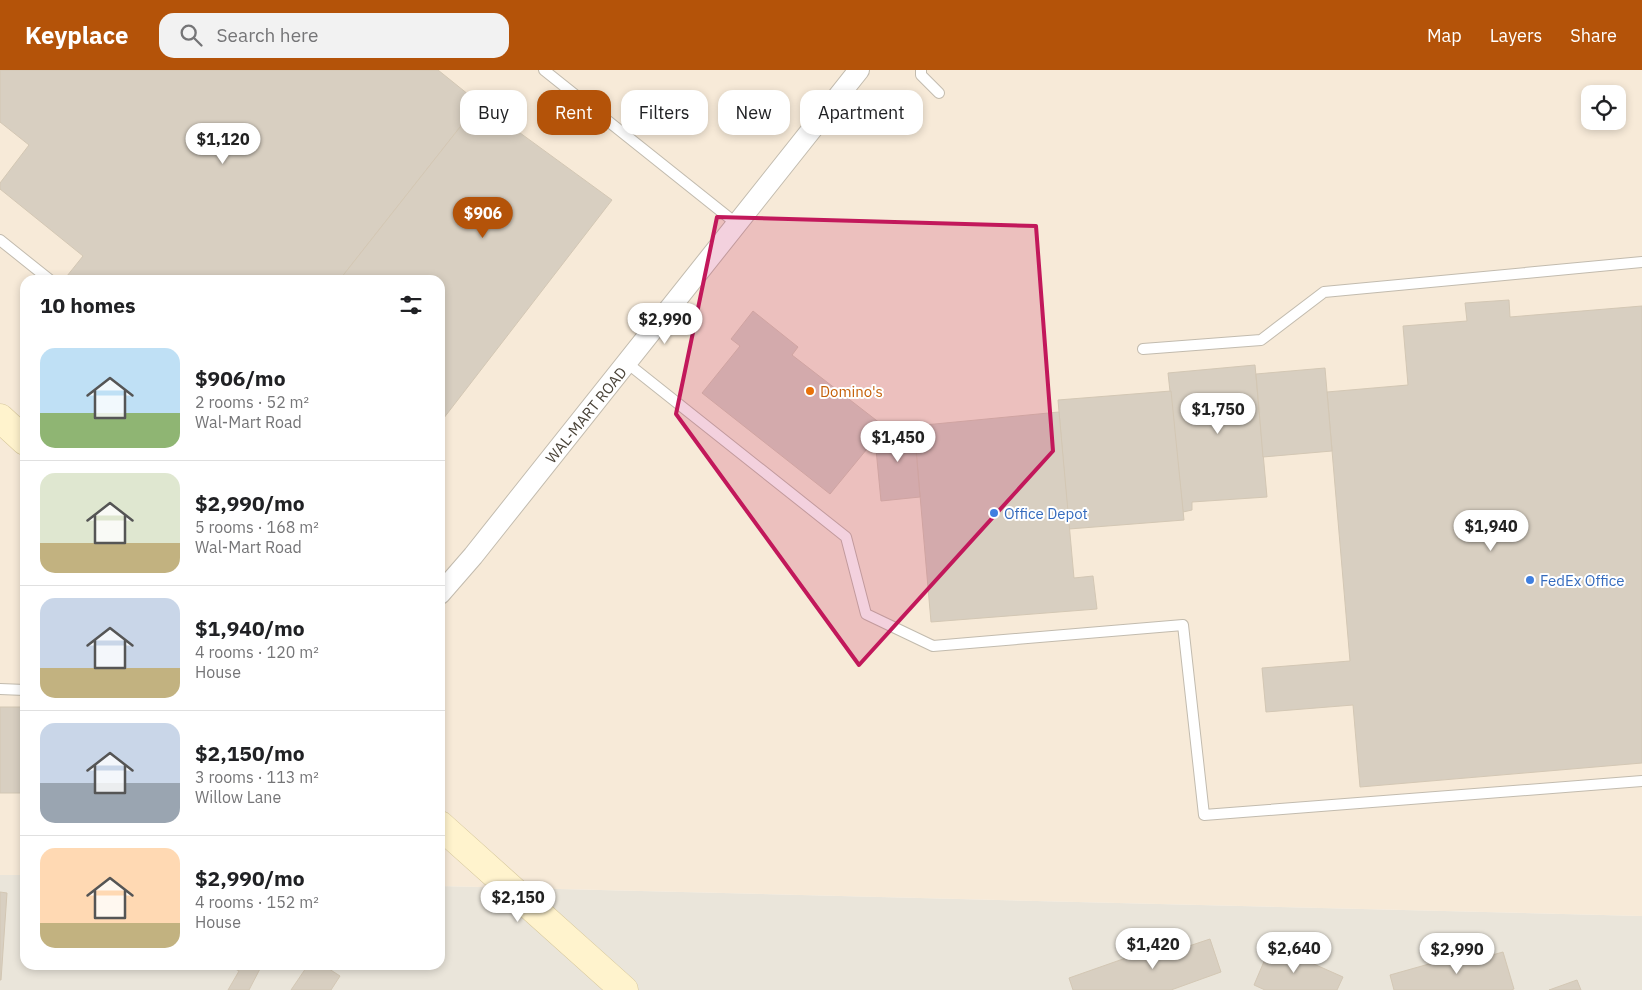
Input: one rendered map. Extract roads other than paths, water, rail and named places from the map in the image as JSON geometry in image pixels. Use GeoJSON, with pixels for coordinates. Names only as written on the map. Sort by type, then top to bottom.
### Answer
{"type":"FeatureCollection","features":[{"type":"Feature","properties":{"kind":"street","name":"WAL-MART ROAD"},"geometry":{"type":"LineString","coordinates":[[445,588],[473,556],[859,70]]}},
{"type":"Feature","properties":{"kind":"street"},"geometry":{"type":"LineString","coordinates":[[0,418],[20,436]]}},
{"type":"Feature","properties":{"kind":"street"},"geometry":{"type":"LineString","coordinates":[[445,829],[624,990]]}},
{"type":"Feature","properties":{"kind":"lane"},"geometry":{"type":"LineString","coordinates":[[544,70],[738,224]]}},
{"type":"Feature","properties":{"kind":"lane"},"geometry":{"type":"LineString","coordinates":[[921,70],[921,75],[939,93]]}},
{"type":"Feature","properties":{"kind":"lane"},"geometry":{"type":"LineString","coordinates":[[0,240],[44,275]]}},
{"type":"Feature","properties":{"kind":"lane"},"geometry":{"type":"LineString","coordinates":[[1144,349],[1261,340],[1324,292],[1642,262]]}},
{"type":"Feature","properties":{"kind":"lane"},"geometry":{"type":"LineString","coordinates":[[627,363],[846,537],[866,614],[933,646],[1183,624],[1204,815],[1642,781]]}},
{"type":"Feature","properties":{"kind":"lane"},"geometry":{"type":"LineString","coordinates":[[0,688],[20,690]]}},
{"type":"Feature","properties":{"kind":"place","name":"Domino's"},"geometry":{"type":"Point","coordinates":[810,391]}},
{"type":"Feature","properties":{"kind":"place","name":"Office Depot"},"geometry":{"type":"Point","coordinates":[994,513]}},
{"type":"Feature","properties":{"kind":"place","name":"FedEx Office"},"geometry":{"type":"Point","coordinates":[1530,580]}}]}
